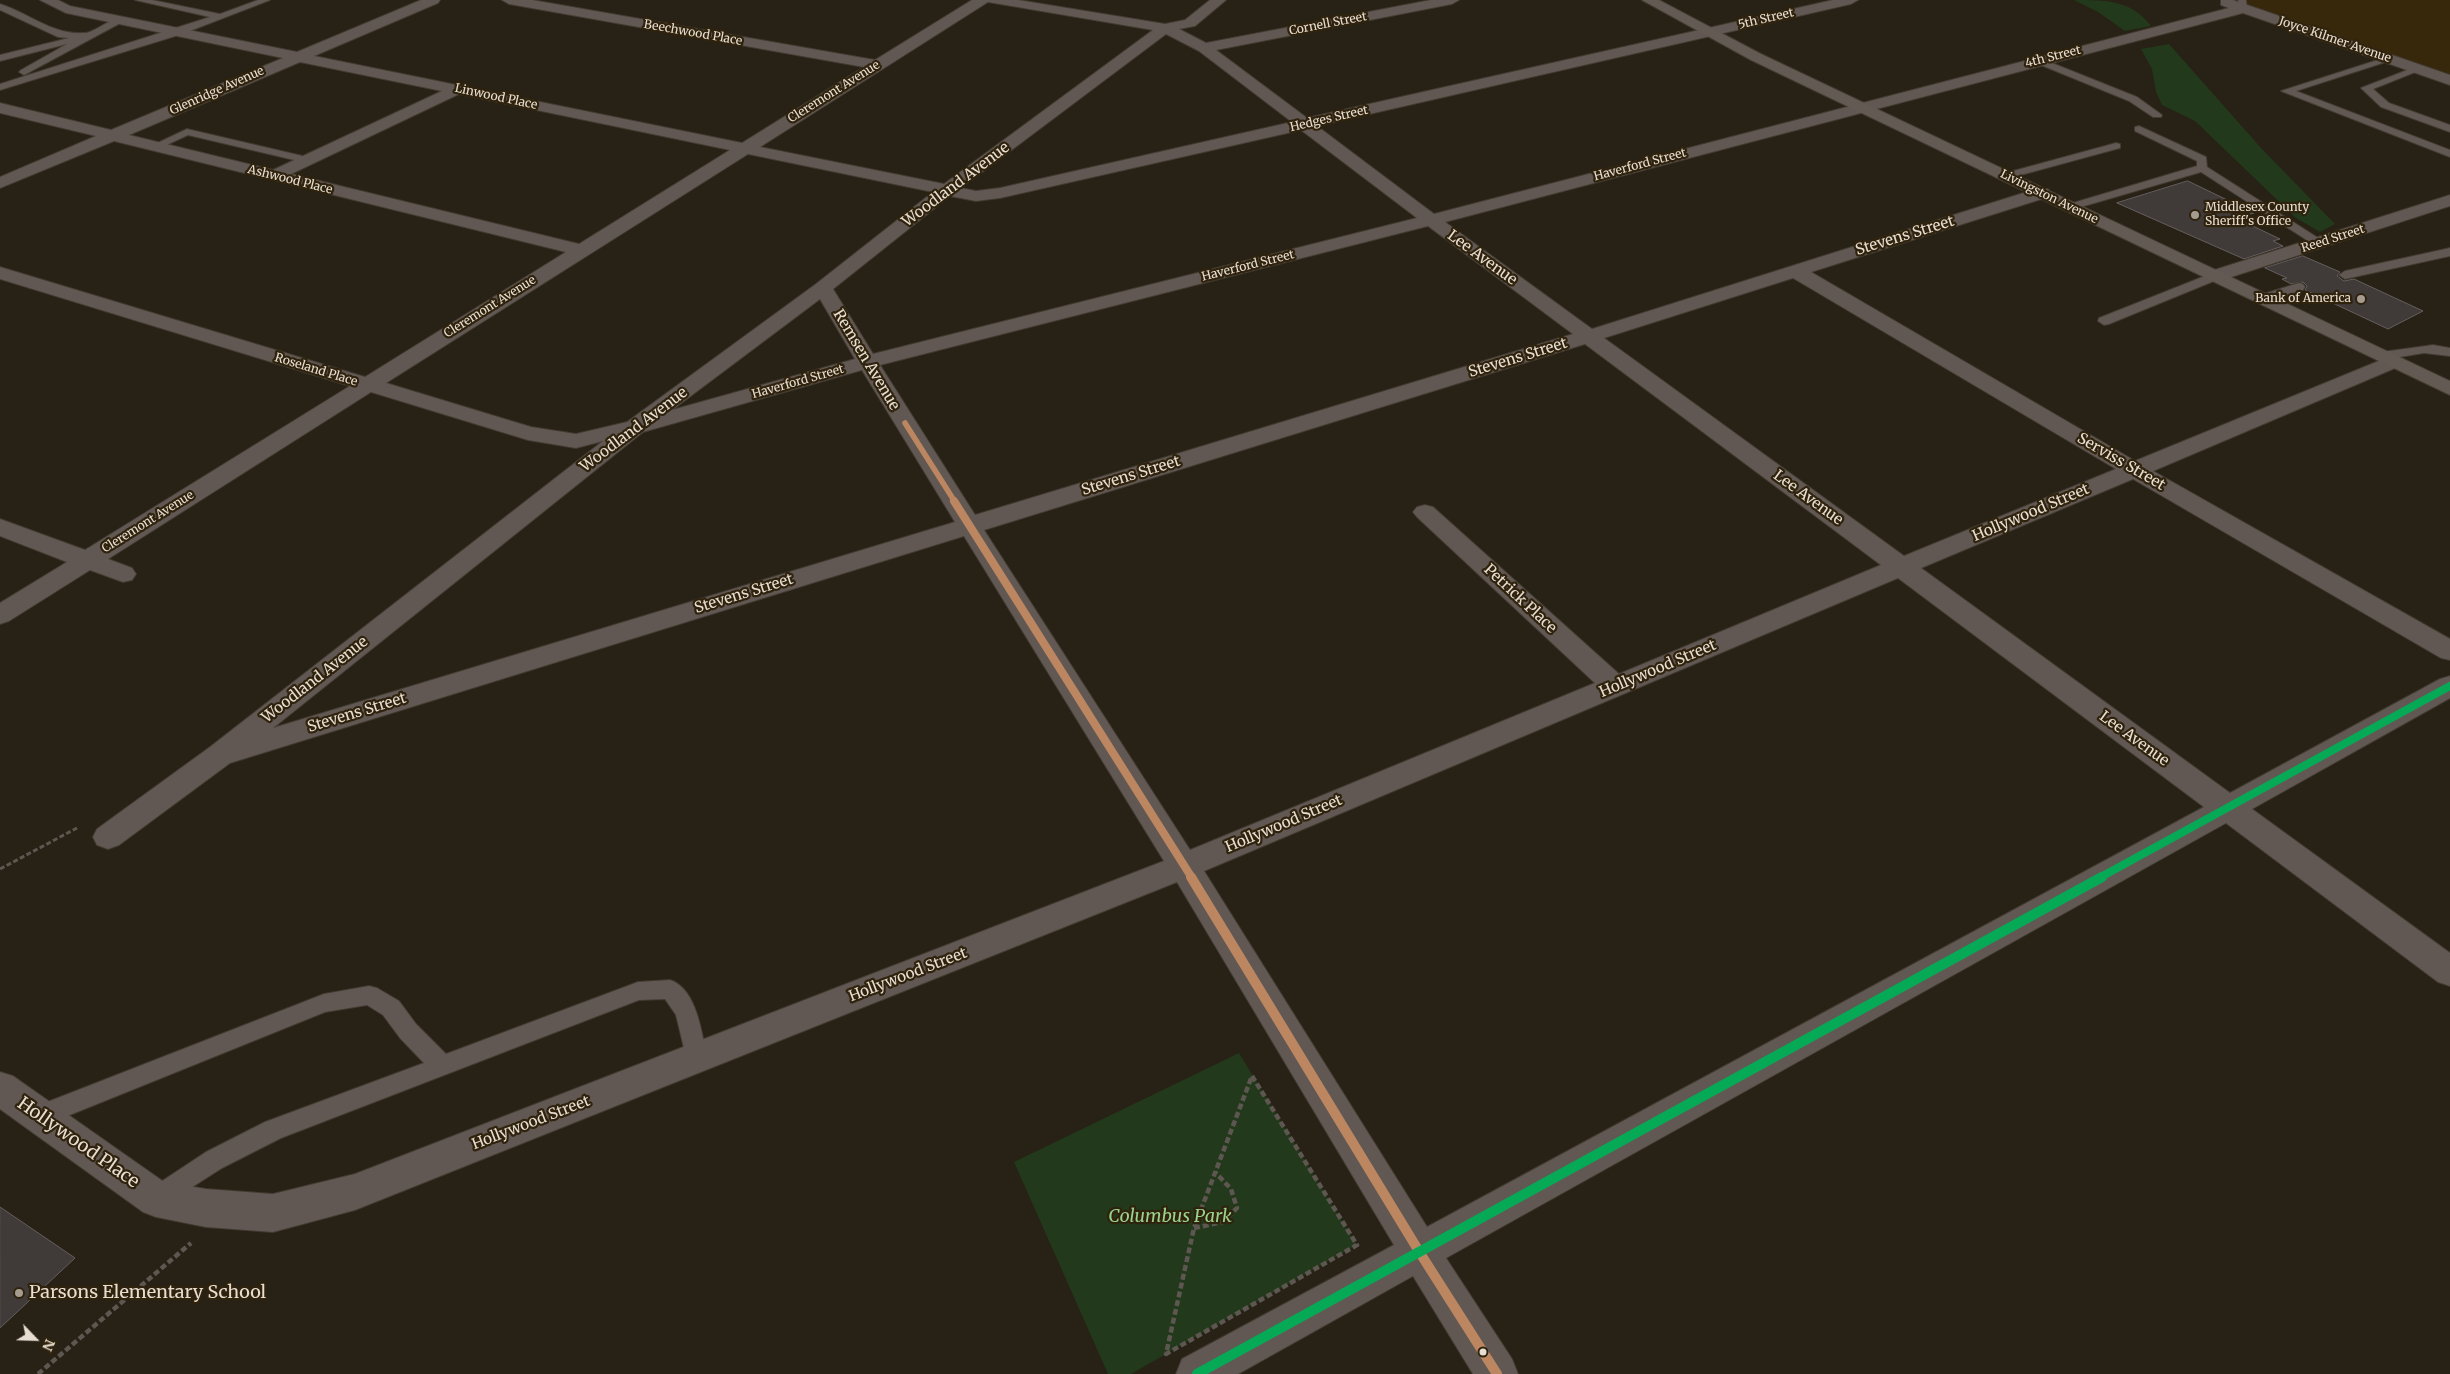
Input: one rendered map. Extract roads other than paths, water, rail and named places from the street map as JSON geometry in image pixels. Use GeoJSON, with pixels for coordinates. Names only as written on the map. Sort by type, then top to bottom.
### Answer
{"type":"FeatureCollection","features":[{"type":"Feature","properties":{"kind":"main road","name":"Livingston Avenue"},"geometry":{"type":"LineString","coordinates":[[1649,0],[1862,107],[2450,389]]}},
{"type":"Feature","properties":{"kind":"street","name":"Linwood Place"},"geometry":{"type":"LineString","coordinates":[[52,0],[66,9],[947,190]]}},
{"type":"Feature","properties":{"kind":"street","name":"Glenridge Avenue"},"geometry":{"type":"LineString","coordinates":[[0,183],[115,136],[297,56],[434,0]]}},
{"type":"Feature","properties":{"kind":"street","name":"Beechwood Place"},"geometry":{"type":"LineString","coordinates":[[509,0],[877,65]]}},
{"type":"Feature","properties":{"kind":"street","name":"Cleremont Avenue"},"geometry":{"type":"LineString","coordinates":[[0,615],[982,0]]}},
{"type":"Feature","properties":{"kind":"street"},"geometry":{"type":"LineString","coordinates":[[994,0],[1165,28]]}},
{"type":"Feature","properties":{"kind":"street","name":"Woodland Avenue"},"geometry":{"type":"LineString","coordinates":[[108,838],[220,755],[635,427],[823,288],[947,190],[1165,28],[1190,23],[1219,0]]}},
{"type":"Feature","properties":{"kind":"street","name":"Cornell Street"},"geometry":{"type":"LineString","coordinates":[[1204,48],[1452,0]]}},
{"type":"Feature","properties":{"kind":"street","name":"5th Street"},"geometry":{"type":"LineString","coordinates":[[1710,32],[1851,0]]}},
{"type":"Feature","properties":{"kind":"street","name":"Joyce Kilmer Avenue"},"geometry":{"type":"LineString","coordinates":[[2220,0],[2243,4],[2450,80]]}},
{"type":"Feature","properties":{"kind":"street","name":"4th Street"},"geometry":{"type":"LineString","coordinates":[[1862,107],[2039,61],[2243,4]]}},
{"type":"Feature","properties":{"kind":"street","name":"Woodland Avenue"},"geometry":{"type":"LineString","coordinates":[[1165,28],[1168,19],[1180,10]]}},
{"type":"Feature","properties":{"kind":"street","name":"Lee Avenue"},"geometry":{"type":"LineString","coordinates":[[1165,28],[1204,48],[1431,220],[2450,972]]}},
{"type":"Feature","properties":{"kind":"street","name":"Hedges Street"},"geometry":{"type":"LineString","coordinates":[[947,190],[976,196],[988,196],[1710,32]]}},
{"type":"Feature","properties":{"kind":"street"},"geometry":{"type":"LineString","coordinates":[[273,176],[458,89]]}},
{"type":"Feature","properties":{"kind":"street","name":"Haverford Street"},"geometry":{"type":"LineString","coordinates":[[635,427],[867,362],[1431,220],[1862,107]]}},
{"type":"Feature","properties":{"kind":"street","name":"Ashwood Place"},"geometry":{"type":"LineString","coordinates":[[0,108],[580,250]]}},
{"type":"Feature","properties":{"kind":"street","name":"Stevens Street"},"geometry":{"type":"LineString","coordinates":[[220,755],[1589,336],[1793,270],[2042,193]]}},
{"type":"Feature","properties":{"kind":"street","name":"Reed Street"},"geometry":{"type":"LineString","coordinates":[[2215,276],[2450,200]]}},
{"type":"Feature","properties":{"kind":"street","name":"Serviss Street"},"geometry":{"type":"LineString","coordinates":[[1793,270],[2134,470],[2450,651]]}},
{"type":"Feature","properties":{"kind":"street","name":"Roseland Place"},"geometry":{"type":"LineString","coordinates":[[0,273],[528,433],[576,441],[635,427]]}},
{"type":"Feature","properties":{"kind":"street","name":"Remsen Avenue"},"geometry":{"type":"LineString","coordinates":[[823,288],[968,525],[1184,866],[1420,1253],[1497,1374]]}},
{"type":"Feature","properties":{"kind":"street","name":"Hollywood Street"},"geometry":{"type":"LineString","coordinates":[[156,1199],[206,1208],[274,1212],[355,1192],[1184,866],[2134,470],[2387,359]]}},
{"type":"Feature","properties":{"kind":"street","name":"Petrick Place"},"geometry":{"type":"LineString","coordinates":[[1425,512],[1615,686]]}},
{"type":"Feature","properties":{"kind":"street"},"geometry":{"type":"LineString","coordinates":[[0,527],[123,574]]}},
{"type":"Feature","properties":{"kind":"street"},"geometry":{"type":"LineString","coordinates":[[1197,1374],[2450,686]]}},
{"type":"Feature","properties":{"kind":"street","name":"Hollywood Place"},"geometry":{"type":"LineString","coordinates":[[0,1088],[156,1199]]}},
{"type":"Feature","properties":{"kind":"lane"},"geometry":{"type":"LineString","coordinates":[[139,0],[221,17]]}},
{"type":"Feature","properties":{"kind":"lane"},"geometry":{"type":"LineString","coordinates":[[0,87],[179,32],[266,0]]}},
{"type":"Feature","properties":{"kind":"lane"},"geometry":{"type":"LineString","coordinates":[[0,7],[61,35],[88,36]]}},
{"type":"Feature","properties":{"kind":"lane"},"geometry":{"type":"LineString","coordinates":[[0,80],[20,74],[88,36],[122,20]]}},
{"type":"Feature","properties":{"kind":"lane"},"geometry":{"type":"LineString","coordinates":[[0,58],[88,36]]}},
{"type":"Feature","properties":{"kind":"lane"},"geometry":{"type":"LineString","coordinates":[[2390,59],[2286,91],[2450,154]]}},
{"type":"Feature","properties":{"kind":"lane"},"geometry":{"type":"LineString","coordinates":[[2039,61],[2133,99],[2157,115]]}},
{"type":"Feature","properties":{"kind":"lane"},"geometry":{"type":"LineString","coordinates":[[2418,69],[2366,88],[2385,105],[2450,129]]}},
{"type":"Feature","properties":{"kind":"lane"},"geometry":{"type":"LineString","coordinates":[[2139,129],[2202,159],[2202,168]]}},
{"type":"Feature","properties":{"kind":"lane"},"geometry":{"type":"LineString","coordinates":[[156,146],[187,132],[307,160]]}},
{"type":"Feature","properties":{"kind":"lane"},"geometry":{"type":"LineString","coordinates":[[2006,176],[2116,146]]}},
{"type":"Feature","properties":{"kind":"lane"},"geometry":{"type":"LineString","coordinates":[[2070,207],[2202,168],[2320,243]]}},
{"type":"Feature","properties":{"kind":"lane"},"geometry":{"type":"LineString","coordinates":[[2345,275],[2450,252]]}},
{"type":"Feature","properties":{"kind":"lane"},"geometry":{"type":"LineString","coordinates":[[2104,322],[2215,276]]}},
{"type":"Feature","properties":{"kind":"lane"},"geometry":{"type":"LineString","coordinates":[[2261,299],[2299,287]]}},
{"type":"Feature","properties":{"kind":"lane"},"geometry":{"type":"LineString","coordinates":[[2387,359],[2424,347],[2450,352]]}},
{"type":"Feature","properties":{"kind":"lane"},"geometry":{"type":"LineString","coordinates":[[156,1199],[214,1160],[273,1130],[638,991],[670,989],[686,1012],[696,1058]]}},
{"type":"Feature","properties":{"kind":"lane"},"geometry":{"type":"LineString","coordinates":[[40,1116],[324,1003],[369,995],[392,1008],[408,1031],[442,1066]]}},
{"type":"Feature","properties":{"kind":"place","name":"Middlesex County Sheriff's Office"},"geometry":{"type":"Point","coordinates":[2195,215]}},
{"type":"Feature","properties":{"kind":"place","name":"Bank of America"},"geometry":{"type":"Point","coordinates":[2361,299]}},
{"type":"Feature","properties":{"kind":"place","name":"Parsons Elementary School"},"geometry":{"type":"Point","coordinates":[19,1293]}},
{"type":"Feature","properties":{"kind":"park label","name":"Columbus Park"},"geometry":{"type":"Point","coordinates":[1170,1217]}}]}
